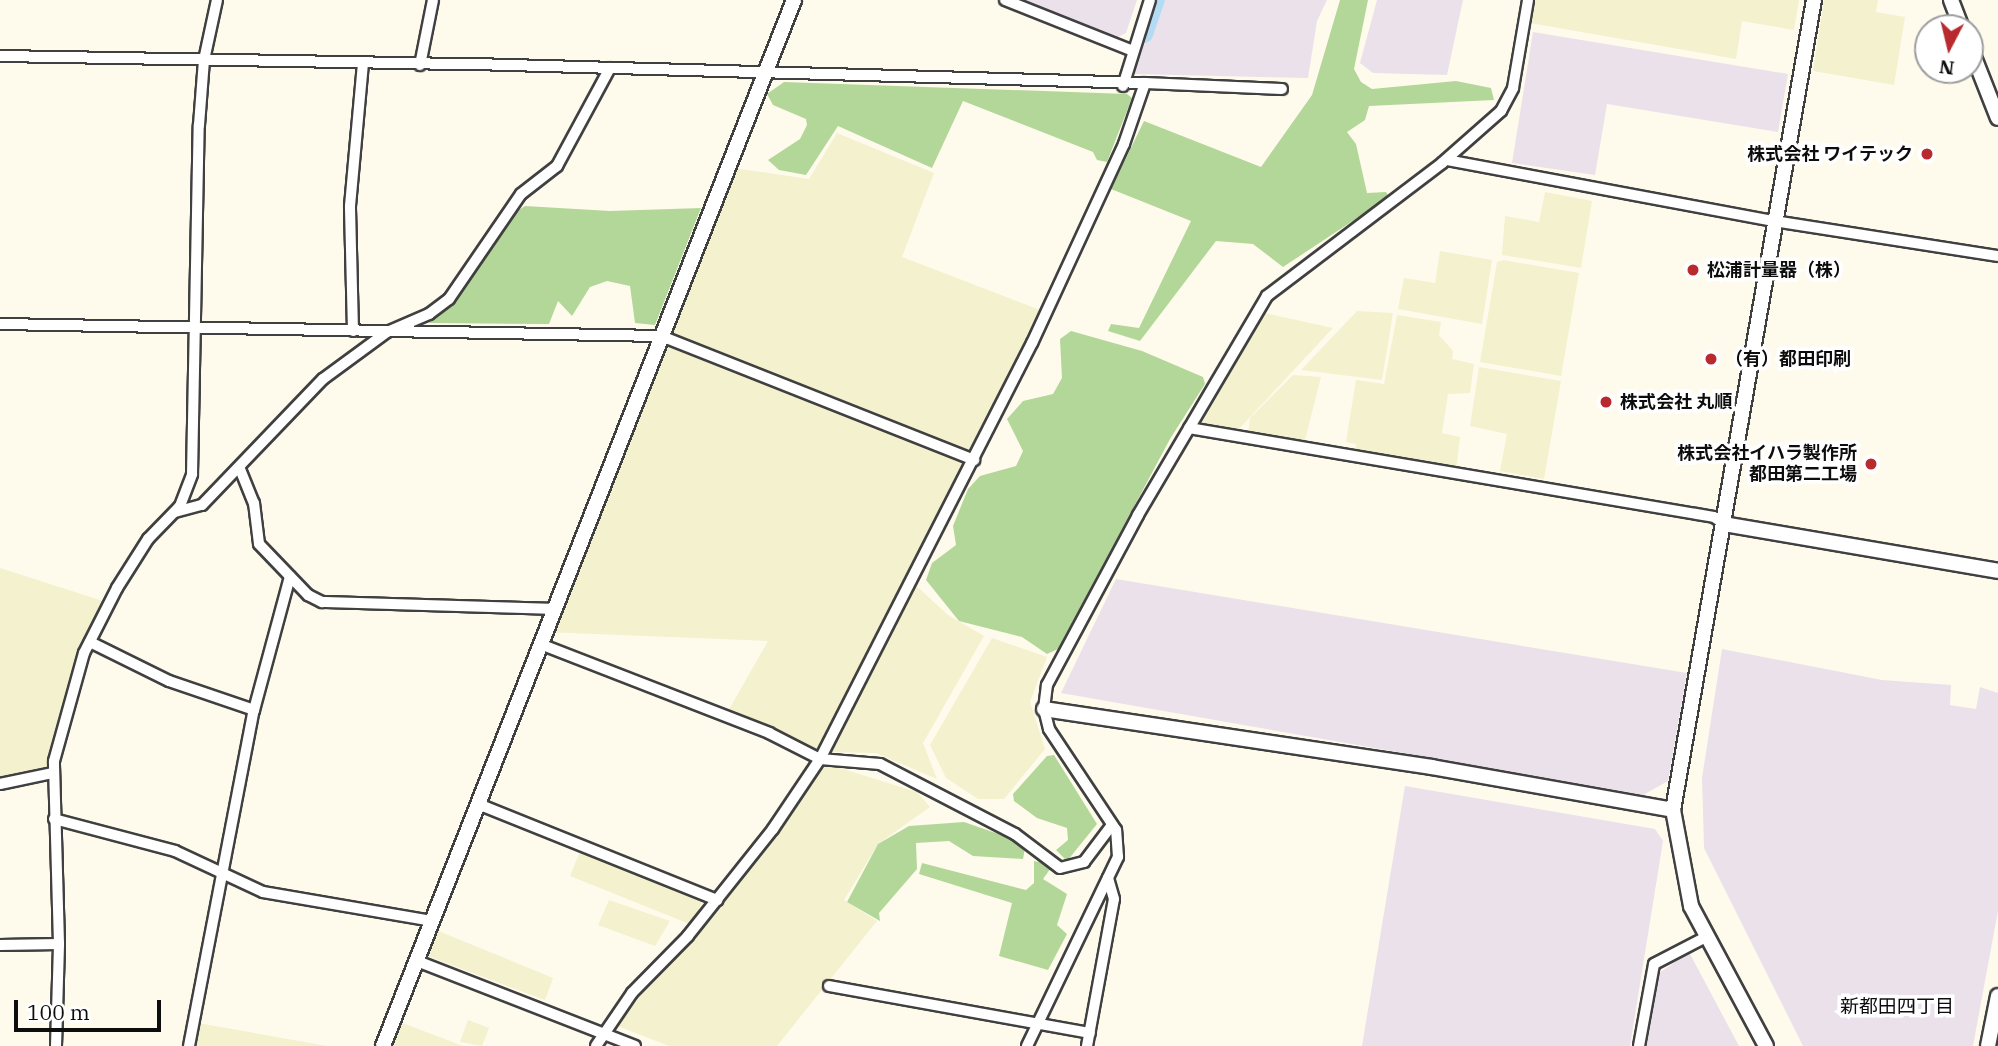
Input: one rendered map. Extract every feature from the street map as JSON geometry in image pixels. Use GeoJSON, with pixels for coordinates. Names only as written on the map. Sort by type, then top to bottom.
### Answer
{"type":"FeatureCollection","features":[{"type":"Feature","properties":{"kind":"street"},"geometry":{"type":"LineString","coordinates":[[57,1046],[59,944],[52,773],[90,642],[148,538],[173,512],[192,474],[204,60],[217,0]]}},
{"type":"Feature","properties":{"kind":"street"},"geometry":{"type":"LineString","coordinates":[[420,65],[433,0]]}},
{"type":"Feature","properties":{"kind":"street"},"geometry":{"type":"LineString","coordinates":[[383,1046],[552,609],[794,0]]}},
{"type":"Feature","properties":{"kind":"street"},"geometry":{"type":"LineString","coordinates":[[1005,0],[1133,51]]}},
{"type":"Feature","properties":{"kind":"street"},"geometry":{"type":"LineString","coordinates":[[1123,86],[1150,0]]}},
{"type":"Feature","properties":{"kind":"street"},"geometry":{"type":"LineString","coordinates":[[1027,1046],[1118,857],[1112,825],[1049,729],[1044,709],[1047,685],[1189,428],[1267,296],[1447,160],[1502,111],[1509,99],[1528,0]]}},
{"type":"Feature","properties":{"kind":"street"},"geometry":{"type":"LineString","coordinates":[[1766,1046],[1691,906],[1673,810],[1814,0]]}},
{"type":"Feature","properties":{"kind":"street"},"geometry":{"type":"LineString","coordinates":[[0,56],[610,68],[1282,89]]}},
{"type":"Feature","properties":{"kind":"street"},"geometry":{"type":"LineString","coordinates":[[353,331],[350,206],[363,63]]}},
{"type":"Feature","properties":{"kind":"street"},"geometry":{"type":"LineString","coordinates":[[173,512],[202,505],[240,469],[324,379],[387,332],[429,314],[449,299],[521,194],[557,166],[610,68]]}},
{"type":"Feature","properties":{"kind":"street"},"geometry":{"type":"LineString","coordinates":[[1984,82],[1998,118]]}},
{"type":"Feature","properties":{"kind":"street"},"geometry":{"type":"LineString","coordinates":[[596,1046],[632,993],[717,900],[773,829],[820,759],[974,460],[1124,144],[1145,83]]}},
{"type":"Feature","properties":{"kind":"street"},"geometry":{"type":"LineString","coordinates":[[1447,160],[1774,220],[1998,256]]}},
{"type":"Feature","properties":{"kind":"street"},"geometry":{"type":"LineString","coordinates":[[0,324],[661,336],[974,460]]}},
{"type":"Feature","properties":{"kind":"street"},"geometry":{"type":"LineString","coordinates":[[1189,428],[1714,517],[1724,524],[1998,571]]}},
{"type":"Feature","properties":{"kind":"street"},"geometry":{"type":"LineString","coordinates":[[240,469],[254,503],[259,544],[290,577],[322,602],[552,609]]}},
{"type":"Feature","properties":{"kind":"street"},"geometry":{"type":"LineString","coordinates":[[189,1046],[254,710],[290,577]]}},
{"type":"Feature","properties":{"kind":"street"},"geometry":{"type":"LineString","coordinates":[[90,642],[160,677],[254,710]]}},
{"type":"Feature","properties":{"kind":"street"},"geometry":{"type":"LineString","coordinates":[[540,644],[769,733],[820,759],[880,764],[1015,834],[1060,867],[1084,862],[1112,825]]}},
{"type":"Feature","properties":{"kind":"street"},"geometry":{"type":"LineString","coordinates":[[1044,709],[1432,767],[1673,810]]}},
{"type":"Feature","properties":{"kind":"street"},"geometry":{"type":"LineString","coordinates":[[0,784],[52,773]]}},
{"type":"Feature","properties":{"kind":"street"},"geometry":{"type":"LineString","coordinates":[[478,804],[717,900]]}},
{"type":"Feature","properties":{"kind":"street"},"geometry":{"type":"LineString","coordinates":[[54,819],[162,846],[222,877],[263,892],[432,920]]}},
{"type":"Feature","properties":{"kind":"street"},"geometry":{"type":"LineString","coordinates":[[1087,1046],[1114,899],[1108,878]]}},
{"type":"Feature","properties":{"kind":"street"},"geometry":{"type":"LineString","coordinates":[[1640,1046],[1654,964],[1708,936]]}},
{"type":"Feature","properties":{"kind":"street"},"geometry":{"type":"LineString","coordinates":[[0,945],[59,944]]}},
{"type":"Feature","properties":{"kind":"street"},"geometry":{"type":"LineString","coordinates":[[417,961],[635,1046]]}},
{"type":"Feature","properties":{"kind":"street"},"geometry":{"type":"LineString","coordinates":[[829,986],[1038,1026],[1090,1033]]}},
{"type":"Feature","properties":{"kind":"street"},"geometry":{"type":"LineString","coordinates":[[1988,1046],[1998,996]]}},
{"type":"Feature","properties":{"kind":"shaded area"},"geometry":{"type":"Polygon","coordinates":[[[1017,0],[1137,0],[1126,33],[1116,38],[1017,0]]]}},
{"type":"Feature","properties":{"kind":"shaded area"},"geometry":{"type":"Polygon","coordinates":[[[1160,0],[1327,0],[1317,21],[1308,78],[1132,74],[1160,0]]]}},
{"type":"Feature","properties":{"kind":"shaded area"},"geometry":{"type":"Polygon","coordinates":[[[1377,0],[1463,0],[1447,75],[1373,73],[1360,63],[1377,0]]]}},
{"type":"Feature","properties":{"kind":"shaded area"},"geometry":{"type":"Polygon","coordinates":[[[1534,0],[1799,0],[1794,30],[1742,21],[1736,59],[1530,23],[1534,0]]]}},
{"type":"Feature","properties":{"kind":"shaded area"},"geometry":{"type":"Polygon","coordinates":[[[1824,0],[1878,0],[1876,12],[1905,17],[1894,85],[1813,71],[1824,0]]]}},
{"type":"Feature","properties":{"kind":"shaded area"},"geometry":{"type":"Polygon","coordinates":[[[1533,32],[1788,74],[1778,132],[1607,104],[1595,175],[1512,163],[1533,32]]]}},
{"type":"Feature","properties":{"kind":"shaded area"},"geometry":{"type":"Polygon","coordinates":[[[837,133],[934,173],[902,257],[1040,310],[974,460],[910,580],[948,615],[984,636],[923,743],[937,779],[876,753],[826,752],[727,713],[768,641],[545,632],[663,333],[734,168],[809,179],[837,133]]]}},
{"type":"Feature","properties":{"kind":"shaded area"},"geometry":{"type":"Polygon","coordinates":[[[1545,192],[1592,201],[1581,268],[1502,255],[1505,216],[1539,222],[1545,192]]]}},
{"type":"Feature","properties":{"kind":"shaded area"},"geometry":{"type":"Polygon","coordinates":[[[1440,251],[1492,260],[1482,324],[1398,309],[1404,278],[1435,283],[1440,251]]]}},
{"type":"Feature","properties":{"kind":"shaded area"},"geometry":{"type":"Polygon","coordinates":[[[1503,260],[1579,273],[1561,376],[1480,362],[1497,262],[1503,260]]]}},
{"type":"Feature","properties":{"kind":"shaded area"},"geometry":{"type":"Polygon","coordinates":[[[1357,311],[1393,313],[1382,380],[1301,370],[1357,311]]]}},
{"type":"Feature","properties":{"kind":"shaded area"},"geometry":{"type":"Polygon","coordinates":[[[1264,313],[1333,328],[1237,431],[1201,425],[1264,313]]]}},
{"type":"Feature","properties":{"kind":"shaded area"},"geometry":{"type":"Polygon","coordinates":[[[1397,315],[1441,322],[1439,335],[1453,351],[1452,359],[1474,364],[1470,393],[1448,394],[1442,433],[1460,437],[1456,470],[1355,453],[1356,444],[1346,442],[1356,380],[1384,384],[1397,315]]]}},
{"type":"Feature","properties":{"kind":"shaded area"},"geometry":{"type":"Polygon","coordinates":[[[1479,367],[1561,381],[1544,479],[1500,471],[1507,434],[1470,426],[1479,367]]]}},
{"type":"Feature","properties":{"kind":"shaded area"},"geometry":{"type":"Polygon","coordinates":[[[1293,375],[1321,377],[1304,444],[1248,434],[1250,418],[1293,375]]]}},
{"type":"Feature","properties":{"kind":"shaded area"},"geometry":{"type":"Polygon","coordinates":[[[0,568],[109,603],[48,774],[0,784],[0,568]]]}},
{"type":"Feature","properties":{"kind":"shaded area"},"geometry":{"type":"Polygon","coordinates":[[[1116,579],[1687,673],[1668,781],[1643,795],[1061,693],[1116,579]]]}},
{"type":"Feature","properties":{"kind":"shaded area"},"geometry":{"type":"Polygon","coordinates":[[[992,638],[1047,657],[1030,702],[1045,749],[1004,799],[978,799],[946,778],[930,745],[992,638]]]}},
{"type":"Feature","properties":{"kind":"shaded area"},"geometry":{"type":"Polygon","coordinates":[[[1722,649],[1882,680],[1951,685],[1950,705],[1976,709],[1980,687],[1998,693],[1998,911],[1973,1046],[1803,1046],[1704,848],[1702,778],[1722,649]]]}},
{"type":"Feature","properties":{"kind":"shaded area"},"geometry":{"type":"Polygon","coordinates":[[[827,764],[917,792],[930,807],[878,844],[844,900],[877,921],[777,1046],[669,1046],[615,1025],[689,940],[827,764]]]}},
{"type":"Feature","properties":{"kind":"shaded area"},"geometry":{"type":"Polygon","coordinates":[[[1405,786],[1655,829],[1663,841],[1630,1046],[1362,1046],[1405,786]]]}},
{"type":"Feature","properties":{"kind":"shaded area"},"geometry":{"type":"Polygon","coordinates":[[[581,849],[703,898],[693,925],[570,876],[581,849]]]}},
{"type":"Feature","properties":{"kind":"shaded area"},"geometry":{"type":"Polygon","coordinates":[[[609,900],[670,921],[655,946],[598,925],[609,900]]]}},
{"type":"Feature","properties":{"kind":"shaded area"},"geometry":{"type":"Polygon","coordinates":[[[436,930],[553,978],[545,1000],[425,955],[436,930]]]}},
{"type":"Feature","properties":{"kind":"shaded area"},"geometry":{"type":"Polygon","coordinates":[[[1689,952],[1739,1046],[1646,1046],[1658,974],[1689,952]]]}},
{"type":"Feature","properties":{"kind":"shaded area"},"geometry":{"type":"Polygon","coordinates":[[[468,1020],[489,1028],[482,1046],[460,1042],[468,1020]]]}},
{"type":"Feature","properties":{"kind":"shaded area"},"geometry":{"type":"Polygon","coordinates":[[[400,1022],[463,1046],[391,1046],[400,1022]]]}},
{"type":"Feature","properties":{"kind":"shaded area"},"geometry":{"type":"Polygon","coordinates":[[[198,1023],[327,1046],[194,1046],[198,1023]]]}},
{"type":"Feature","properties":{"kind":"green space"},"geometry":{"type":"Polygon","coordinates":[[[1340,0],[1368,0],[1354,69],[1361,82],[1372,89],[1456,81],[1491,88],[1494,100],[1369,106],[1365,120],[1347,132],[1356,144],[1367,193],[1386,192],[1389,197],[1283,267],[1253,244],[1216,241],[1140,341],[1108,331],[1111,324],[1139,328],[1191,221],[1111,189],[1144,121],[1261,167],[1312,95],[1340,0]]]}},
{"type":"Feature","properties":{"kind":"green space"},"geometry":{"type":"Polygon","coordinates":[[[784,82],[1127,94],[1132,98],[1107,162],[1097,160],[1093,152],[963,101],[932,168],[838,126],[806,175],[779,170],[768,160],[800,139],[807,125],[806,119],[773,105],[767,94],[784,82]]]}},
{"type":"Feature","properties":{"kind":"green space"},"geometry":{"type":"Polygon","coordinates":[[[525,206],[610,211],[701,208],[655,325],[635,323],[630,286],[607,281],[590,287],[572,316],[558,301],[549,324],[429,323],[457,300],[513,214],[525,206]]]}},
{"type":"Feature","properties":{"kind":"green space"},"geometry":{"type":"Polygon","coordinates":[[[1071,331],[1142,351],[1203,377],[1205,384],[1170,439],[1058,649],[1047,654],[1022,637],[959,621],[926,580],[932,563],[956,545],[953,526],[968,489],[980,476],[1016,466],[1023,451],[1007,419],[1023,401],[1053,394],[1062,378],[1060,339],[1071,331]]]}},
{"type":"Feature","properties":{"kind":"green space"},"geometry":{"type":"Polygon","coordinates":[[[1054,755],[1097,824],[1067,861],[1056,850],[1068,840],[1067,828],[1037,818],[1014,801],[1013,794],[1047,756],[1054,755]]]}},
{"type":"Feature","properties":{"kind":"green space"},"geometry":{"type":"Polygon","coordinates":[[[964,822],[1019,841],[1025,848],[1023,859],[973,856],[949,841],[916,843],[917,869],[879,913],[880,921],[847,902],[878,844],[909,826],[964,822]]]}},
{"type":"Feature","properties":{"kind":"green space"},"geometry":{"type":"Polygon","coordinates":[[[1034,861],[1053,865],[1043,879],[1067,894],[1057,925],[1067,934],[1048,970],[999,956],[1012,903],[919,874],[922,863],[1026,890],[1034,883],[1034,861]]]}},
{"type":"Feature","properties":{"kind":"waterway"},"geometry":{"type":"LineString","coordinates":[[1144,34],[1156,0]]}},
{"type":"Feature","properties":{"kind":"place","name":"株式会社 ワイテック"},"geometry":{"type":"Point","coordinates":[1927,154]}},
{"type":"Feature","properties":{"kind":"place","name":"松浦計量器（株）"},"geometry":{"type":"Point","coordinates":[1693,270]}},
{"type":"Feature","properties":{"kind":"place","name":"（有）都田印刷"},"geometry":{"type":"Point","coordinates":[1711,359]}},
{"type":"Feature","properties":{"kind":"place","name":"株式会社 丸順"},"geometry":{"type":"Point","coordinates":[1606,402]}},
{"type":"Feature","properties":{"kind":"place","name":"株式会社イハラ製作所 都田第二工場"},"geometry":{"type":"Point","coordinates":[1871,464]}},
{"type":"Feature","properties":{"kind":"district","name":"新都田四丁目"},"geometry":{"type":"Point","coordinates":[1897,1007]}}]}
